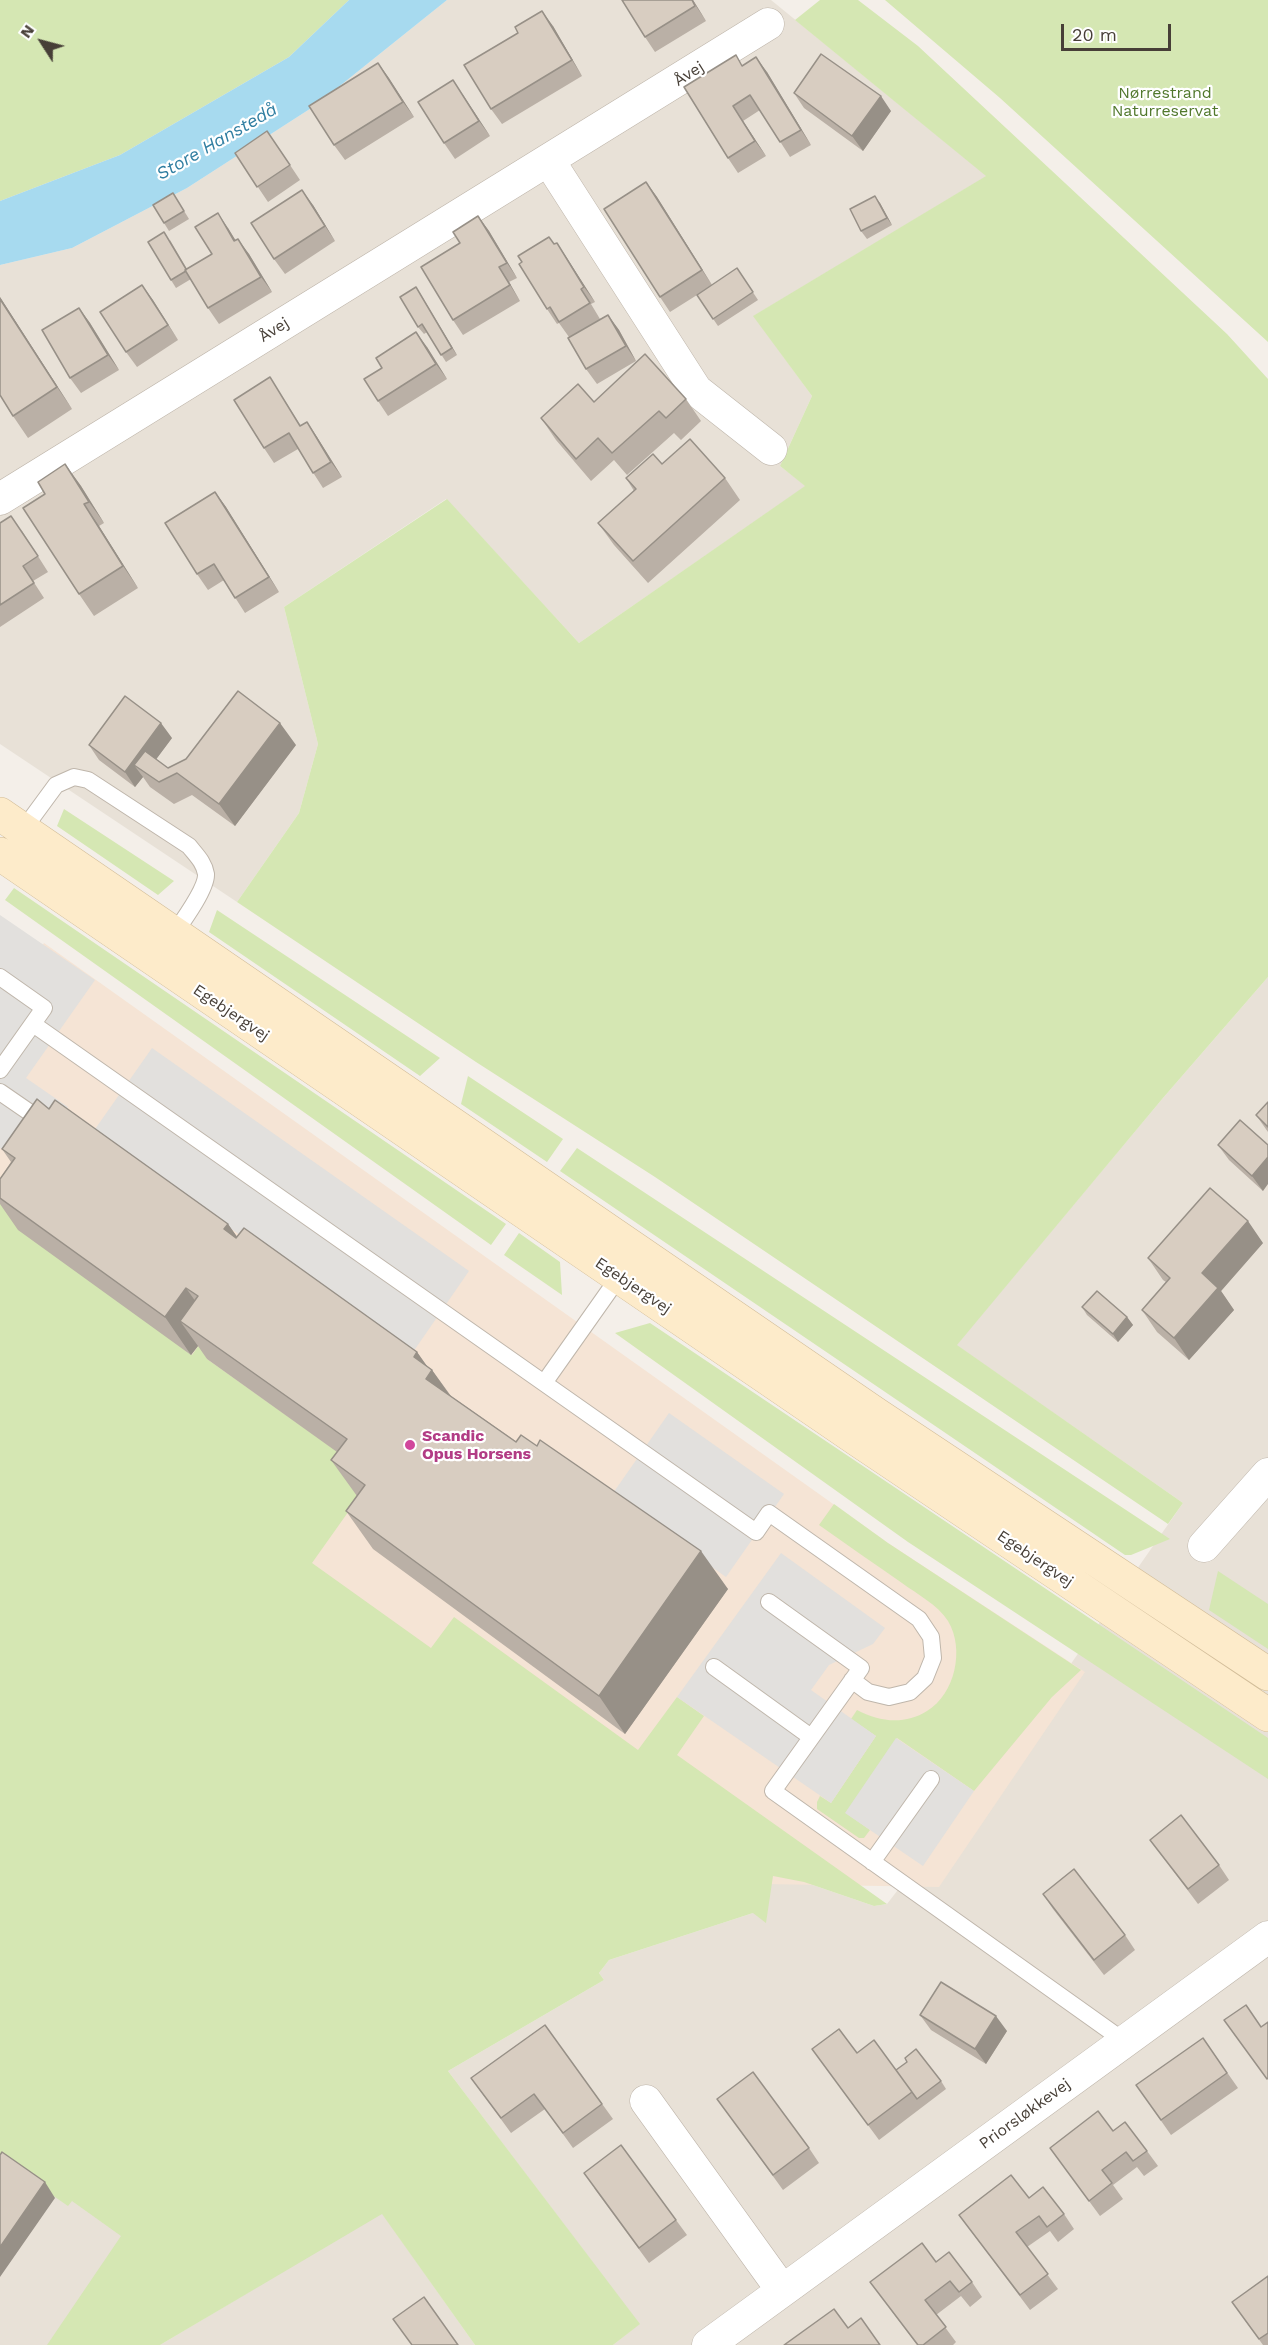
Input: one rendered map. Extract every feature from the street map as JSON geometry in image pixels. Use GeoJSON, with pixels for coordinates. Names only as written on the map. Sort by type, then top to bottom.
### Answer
{"type":"FeatureCollection","features":[{"type":"Feature","properties":{"kind":"street","name":"Åvej"},"geometry":{"type":"LineString","coordinates":[[0,499],[768,24]]}},
{"type":"Feature","properties":{"kind":"street"},"geometry":{"type":"LineString","coordinates":[[549,161],[696,390],[771,449]]}},
{"type":"Feature","properties":{"kind":"street","name":"Egebjergvej"},"geometry":{"type":"LineString","coordinates":[[11,822],[866,1407],[1268,1674]]}},
{"type":"Feature","properties":{"kind":"street","name":"Egebjergvej"},"geometry":{"type":"LineString","coordinates":[[2,855],[619,1277],[1268,1715]]}},
{"type":"Feature","properties":{"kind":"street"},"geometry":{"type":"LineString","coordinates":[[1204,1546],[1268,1474]]}},
{"type":"Feature","properties":{"kind":"street","name":"Priorsløkkevej"},"geometry":{"type":"LineString","coordinates":[[708,2345],[1268,1937]]}},
{"type":"Feature","properties":{"kind":"street"},"geometry":{"type":"LineString","coordinates":[[646,2101],[782,2290]]}},
{"type":"Feature","properties":{"kind":"lane"},"geometry":{"type":"LineString","coordinates":[[2,855],[11,822],[56,784],[74,777],[88,780],[189,846],[202,861],[206,876],[200,892],[155,960]]}},
{"type":"Feature","properties":{"kind":"lane"},"geometry":{"type":"LineString","coordinates":[[0,977],[44,1008],[0,1070]]}},
{"type":"Feature","properties":{"kind":"lane"},"geometry":{"type":"LineString","coordinates":[[33,1024],[756,1532],[769,1513],[919,1619],[931,1637],[933,1658],[925,1678],[909,1692],[889,1697],[868,1692],[852,1680]]}},
{"type":"Feature","properties":{"kind":"lane"},"geometry":{"type":"LineString","coordinates":[[0,1092],[45,1124]]}},
{"type":"Feature","properties":{"kind":"lane"},"geometry":{"type":"LineString","coordinates":[[544,1383],[638,1250]]}},
{"type":"Feature","properties":{"kind":"lane"},"geometry":{"type":"LineString","coordinates":[[769,1602],[861,1668],[773,1791],[1124,2042]]}},
{"type":"Feature","properties":{"kind":"lane"},"geometry":{"type":"LineString","coordinates":[[714,1668],[812,1737]]}},
{"type":"Feature","properties":{"kind":"lane"},"geometry":{"type":"LineString","coordinates":[[872,1862],[931,1779]]}},
{"type":"Feature","properties":{"kind":"shaded area"},"geometry":{"type":"Polygon","coordinates":[[[447,0],[771,0],[987,176],[754,316],[812,396],[780,466],[806,486],[579,643],[446,499],[284,607],[318,744],[299,813],[237,902],[0,744],[0,265],[72,248],[187,188],[316,105],[447,0]]]}},
{"type":"Feature","properties":{"kind":"shaded area"},"geometry":{"type":"Polygon","coordinates":[[[0,915],[95,980],[26,1078],[68,1107],[26,1166],[0,1148],[0,915]]]}},
{"type":"Feature","properties":{"kind":"shaded area"},"geometry":{"type":"Polygon","coordinates":[[[44,943],[888,1543],[1085,1672],[939,1887],[765,1884],[448,1756],[0,1271],[0,1012],[44,943]]]}},
{"type":"Feature","properties":{"kind":"shaded area"},"geometry":{"type":"Polygon","coordinates":[[[1268,977],[1268,2345],[613,2345],[639,2324],[448,2071],[604,1980],[599,1973],[609,1960],[753,1913],[773,1876],[804,1882],[874,1906],[887,1904],[1052,1691],[1183,1503],[956,1345],[1163,1098],[1268,977]]]}},
{"type":"Feature","properties":{"kind":"shaded area"},"geometry":{"type":"Polygon","coordinates":[[[152,1048],[469,1271],[411,1355],[93,1132],[152,1048]]]}},
{"type":"Feature","properties":{"kind":"shaded area"},"geometry":{"type":"Polygon","coordinates":[[[669,1413],[784,1494],[726,1577],[611,1496],[669,1413]]]}},
{"type":"Feature","properties":{"kind":"shaded area"},"geometry":{"type":"Polygon","coordinates":[[[781,1553],[885,1628],[873,1644],[829,1665],[811,1690],[876,1736],[831,1803],[677,1697],[781,1553]]]}},
{"type":"Feature","properties":{"kind":"shaded area"},"geometry":{"type":"Polygon","coordinates":[[[896,1738],[974,1791],[923,1866],[845,1813],[896,1738]]]}},
{"type":"Feature","properties":{"kind":"shaded area"},"geometry":{"type":"Polygon","coordinates":[[[0,2108],[135,2238],[59,2345],[0,2345],[0,2108]]]}},
{"type":"Feature","properties":{"kind":"shaded area"},"geometry":{"type":"Polygon","coordinates":[[[382,2213],[475,2345],[160,2345],[314,2253],[382,2213]]]}},
{"type":"Feature","properties":{"kind":"green space"},"geometry":{"type":"Polygon","coordinates":[[[0,0],[349,0],[289,57],[120,155],[0,201],[0,0]]]}},
{"type":"Feature","properties":{"kind":"green space"},"geometry":{"type":"Polygon","coordinates":[[[820,0],[858,0],[918,46],[1227,334],[1268,379],[1268,977],[1163,1098],[957,1345],[1183,1503],[1168,1524],[655,1177],[476,1062],[237,902],[299,813],[318,744],[284,607],[447,499],[579,643],[805,486],[780,466],[812,396],[753,316],[986,176],[795,20],[820,0]]]}},
{"type":"Feature","properties":{"kind":"green space","name":"Nørrestrand Naturreservat"},"geometry":{"type":"Polygon","coordinates":[[[885,0],[1268,0],[1268,342],[1000,98],[885,0]]]}},
{"type":"Feature","properties":{"kind":"green space"},"geometry":{"type":"Polygon","coordinates":[[[64,809],[174,881],[158,895],[57,826],[64,809]]]}},
{"type":"Feature","properties":{"kind":"green space"},"geometry":{"type":"Polygon","coordinates":[[[14,888],[506,1224],[491,1245],[5,900],[14,888]]]}},
{"type":"Feature","properties":{"kind":"green space"},"geometry":{"type":"Polygon","coordinates":[[[217,910],[440,1058],[420,1076],[209,932],[217,910]]]}},
{"type":"Feature","properties":{"kind":"green space"},"geometry":{"type":"Polygon","coordinates":[[[468,1076],[563,1139],[547,1162],[461,1104],[468,1076]]]}},
{"type":"Feature","properties":{"kind":"green space"},"geometry":{"type":"Polygon","coordinates":[[[577,1148],[1170,1539],[1131,1555],[1125,1555],[560,1171],[577,1148]]]}},
{"type":"Feature","properties":{"kind":"green space"},"geometry":{"type":"Polygon","coordinates":[[[0,1195],[192,1355],[199,1345],[207,1359],[373,1477],[312,1563],[431,1648],[454,1617],[638,1750],[677,1697],[704,1716],[677,1755],[887,1904],[874,1906],[804,1882],[773,1876],[766,1923],[753,1913],[609,1960],[599,1973],[604,1980],[448,2071],[640,2324],[613,2345],[475,2345],[382,2214],[160,2345],[47,2345],[121,2236],[72,2201],[68,2206],[0,2159],[0,1195]]]}},
{"type":"Feature","properties":{"kind":"green space"},"geometry":{"type":"Polygon","coordinates":[[[519,1233],[560,1262],[562,1295],[504,1255],[519,1233]]]}},
{"type":"Feature","properties":{"kind":"green space"},"geometry":{"type":"Polygon","coordinates":[[[650,1323],[1268,1738],[1268,1779],[908,1542],[615,1333],[650,1323]]]}},
{"type":"Feature","properties":{"kind":"green space"},"geometry":{"type":"Polygon","coordinates":[[[834,1504],[888,1543],[1081,1670],[1052,1697],[974,1791],[897,1738],[846,1813],[870,1830],[864,1838],[859,1838],[817,1809],[820,1796],[831,1803],[876,1736],[851,1719],[857,1710],[874,1717],[892,1720],[910,1718],[927,1711],[937,1703],[950,1682],[954,1670],[956,1644],[948,1621],[933,1605],[819,1525],[834,1504]]]}},
{"type":"Feature","properties":{"kind":"green space"},"geometry":{"type":"Polygon","coordinates":[[[1218,1571],[1268,1604],[1268,1649],[1209,1610],[1218,1571]]]}},
{"type":"Feature","properties":{"kind":"water","name":"Store Hanstedå"},"geometry":{"type":"Polygon","coordinates":[[[349,0],[447,0],[316,105],[187,188],[72,248],[0,265],[0,201],[120,155],[289,57],[349,0]]]}},
{"type":"Feature","properties":{"kind":"building"},"geometry":{"type":"Polygon","coordinates":[[[622,0],[692,0],[695,6],[645,37],[622,0]]]}},
{"type":"Feature","properties":{"kind":"building"},"geometry":{"type":"Polygon","coordinates":[[[542,11],[572,60],[491,109],[464,65],[518,33],[515,27],[542,11]]]}},
{"type":"Feature","properties":{"kind":"building"},"geometry":{"type":"Polygon","coordinates":[[[821,54],[881,96],[852,136],[794,93],[821,54]]]}},
{"type":"Feature","properties":{"kind":"building"},"geometry":{"type":"Polygon","coordinates":[[[736,55],[742,66],[756,57],[801,130],[780,142],[750,95],[733,106],[755,141],[728,158],[684,87],[736,55]]]}},
{"type":"Feature","properties":{"kind":"building"},"geometry":{"type":"Polygon","coordinates":[[[378,63],[403,102],[334,145],[309,106],[378,63]]]}},
{"type":"Feature","properties":{"kind":"building"},"geometry":{"type":"Polygon","coordinates":[[[453,80],[479,121],[444,143],[418,102],[453,80]]]}},
{"type":"Feature","properties":{"kind":"building"},"geometry":{"type":"Polygon","coordinates":[[[267,131],[290,165],[257,187],[235,153],[267,131]]]}},
{"type":"Feature","properties":{"kind":"building"},"geometry":{"type":"Polygon","coordinates":[[[646,182],[702,270],[660,297],[604,209],[646,182]]]}},
{"type":"Feature","properties":{"kind":"building"},"geometry":{"type":"Polygon","coordinates":[[[302,190],[325,226],[274,259],[251,223],[302,190]]]}},
{"type":"Feature","properties":{"kind":"building"},"geometry":{"type":"Polygon","coordinates":[[[173,193],[184,211],[164,223],[153,205],[173,193]]]}},
{"type":"Feature","properties":{"kind":"building"},"geometry":{"type":"Polygon","coordinates":[[[875,196],[887,218],[861,231],[850,209],[875,196]]]}},
{"type":"Feature","properties":{"kind":"building"},"geometry":{"type":"Polygon","coordinates":[[[218,213],[234,241],[238,239],[261,277],[208,308],[185,270],[212,254],[195,227],[218,213]]]}},
{"type":"Feature","properties":{"kind":"building"},"geometry":{"type":"Polygon","coordinates":[[[478,216],[507,263],[499,267],[510,285],[453,320],[421,267],[460,243],[453,232],[478,216]]]}},
{"type":"Feature","properties":{"kind":"building"},"geometry":{"type":"Polygon","coordinates":[[[164,232],[186,269],[171,280],[148,242],[164,232]]]}},
{"type":"Feature","properties":{"kind":"building"},"geometry":{"type":"Polygon","coordinates":[[[549,237],[554,244],[557,243],[584,287],[581,289],[590,303],[559,322],[550,307],[547,309],[519,264],[522,262],[518,256],[549,237]]]}},
{"type":"Feature","properties":{"kind":"building"},"geometry":{"type":"Polygon","coordinates":[[[737,268],[753,292],[713,319],[697,295],[737,268]]]}},
{"type":"Feature","properties":{"kind":"building"},"geometry":{"type":"Polygon","coordinates":[[[142,285],[168,325],[126,352],[100,312],[142,285]]]}},
{"type":"Feature","properties":{"kind":"building"},"geometry":{"type":"Polygon","coordinates":[[[416,287],[452,348],[441,355],[422,324],[418,327],[400,297],[416,287]]]}},
{"type":"Feature","properties":{"kind":"building"},"geometry":{"type":"Polygon","coordinates":[[[0,299],[57,387],[13,416],[0,395],[0,299]]]}},
{"type":"Feature","properties":{"kind":"building"},"geometry":{"type":"Polygon","coordinates":[[[79,308],[108,355],[70,378],[42,330],[79,308]]]}},
{"type":"Feature","properties":{"kind":"building"},"geometry":{"type":"Polygon","coordinates":[[[608,315],[626,346],[586,369],[568,338],[608,315]]]}},
{"type":"Feature","properties":{"kind":"building"},"geometry":{"type":"Polygon","coordinates":[[[416,332],[436,364],[378,401],[364,379],[382,368],[376,358],[416,332]]]}},
{"type":"Feature","properties":{"kind":"building"},"geometry":{"type":"Polygon","coordinates":[[[645,354],[686,399],[666,418],[659,411],[612,453],[598,438],[576,459],[541,418],[578,384],[594,402],[645,354]]]}},
{"type":"Feature","properties":{"kind":"building"},"geometry":{"type":"Polygon","coordinates":[[[270,377],[300,426],[307,422],[331,462],[313,473],[289,433],[264,448],[234,400],[270,377]]]}},
{"type":"Feature","properties":{"kind":"building"},"geometry":{"type":"Polygon","coordinates":[[[690,439],[725,478],[633,561],[598,523],[636,489],[626,478],[653,454],[662,464],[690,439]]]}},
{"type":"Feature","properties":{"kind":"building"},"geometry":{"type":"Polygon","coordinates":[[[65,464],[89,502],[84,504],[123,566],[79,594],[23,508],[45,494],[38,482],[65,464]]]}},
{"type":"Feature","properties":{"kind":"building"},"geometry":{"type":"Polygon","coordinates":[[[215,492],[269,577],[235,598],[214,564],[197,574],[165,523],[215,492]]]}},
{"type":"Feature","properties":{"kind":"building"},"geometry":{"type":"Polygon","coordinates":[[[11,516],[38,556],[23,566],[34,583],[0,605],[0,523],[11,516]]]}},
{"type":"Feature","properties":{"kind":"building"},"geometry":{"type":"Polygon","coordinates":[[[238,691],[280,723],[219,804],[177,773],[159,782],[134,765],[145,751],[168,768],[186,759],[238,691]]]}},
{"type":"Feature","properties":{"kind":"building"},"geometry":{"type":"Polygon","coordinates":[[[125,696],[161,723],[125,772],[89,745],[125,696]]]}},
{"type":"Feature","properties":{"kind":"building","name":"Scandic Opus Horsens"},"geometry":{"type":"Polygon","coordinates":[[[37,1099],[49,1109],[55,1100],[228,1224],[224,1229],[236,1238],[244,1228],[417,1352],[414,1357],[432,1370],[426,1379],[516,1442],[521,1435],[537,1446],[540,1440],[701,1551],[599,1696],[346,1511],[365,1485],[331,1460],[347,1439],[180,1321],[198,1296],[186,1288],[165,1317],[0,1198],[0,1179],[15,1158],[2,1149],[37,1099]]]}},
{"type":"Feature","properties":{"kind":"building"},"geometry":{"type":"Polygon","coordinates":[[[1268,1102],[1268,1127],[1256,1115],[1268,1102]]]}},
{"type":"Feature","properties":{"kind":"building"},"geometry":{"type":"Polygon","coordinates":[[[1240,1120],[1268,1145],[1268,1157],[1252,1176],[1218,1145],[1240,1120]]]}},
{"type":"Feature","properties":{"kind":"building"},"geometry":{"type":"Polygon","coordinates":[[[1210,1188],[1248,1221],[1202,1273],[1218,1288],[1174,1338],[1142,1310],[1170,1278],[1148,1258],[1210,1188]]]}},
{"type":"Feature","properties":{"kind":"building"},"geometry":{"type":"Polygon","coordinates":[[[1097,1291],[1127,1317],[1113,1334],[1082,1307],[1097,1291]]]}},
{"type":"Feature","properties":{"kind":"building"},"geometry":{"type":"Polygon","coordinates":[[[1181,1815],[1219,1865],[1188,1889],[1150,1840],[1181,1815]]]}},
{"type":"Feature","properties":{"kind":"building"},"geometry":{"type":"Polygon","coordinates":[[[1074,1869],[1125,1935],[1094,1960],[1043,1894],[1074,1869]]]}},
{"type":"Feature","properties":{"kind":"building"},"geometry":{"type":"Polygon","coordinates":[[[941,1982],[996,2016],[975,2049],[920,2015],[941,1982]]]}},
{"type":"Feature","properties":{"kind":"building"},"geometry":{"type":"Polygon","coordinates":[[[1246,2005],[1261,2027],[1268,2022],[1267,2079],[1224,2020],[1246,2005]]]}},
{"type":"Feature","properties":{"kind":"building"},"geometry":{"type":"Polygon","coordinates":[[[545,2025],[602,2104],[563,2133],[534,2094],[501,2118],[471,2078],[545,2025]]]}},
{"type":"Feature","properties":{"kind":"building"},"geometry":{"type":"Polygon","coordinates":[[[839,2029],[857,2053],[874,2040],[912,2092],[868,2125],[812,2049],[839,2029]]]}},
{"type":"Feature","properties":{"kind":"building"},"geometry":{"type":"Polygon","coordinates":[[[1203,2038],[1227,2073],[1161,2120],[1136,2085],[1203,2038]]]}},
{"type":"Feature","properties":{"kind":"building"},"geometry":{"type":"Polygon","coordinates":[[[916,2049],[941,2081],[917,2099],[896,2070],[907,2062],[905,2058],[916,2049]]]}},
{"type":"Feature","properties":{"kind":"building"},"geometry":{"type":"Polygon","coordinates":[[[753,2072],[809,2148],[773,2175],[717,2099],[753,2072]]]}},
{"type":"Feature","properties":{"kind":"building"},"geometry":{"type":"Polygon","coordinates":[[[1098,2111],[1113,2131],[1125,2122],[1147,2151],[1133,2161],[1126,2152],[1102,2170],[1112,2183],[1089,2201],[1050,2148],[1098,2111]]]}},
{"type":"Feature","properties":{"kind":"building"},"geometry":{"type":"Polygon","coordinates":[[[621,2145],[676,2220],[639,2248],[584,2173],[621,2145]]]}},
{"type":"Feature","properties":{"kind":"building"},"geometry":{"type":"Polygon","coordinates":[[[2,2152],[45,2182],[0,2247],[0,2155],[2,2152]]]}},
{"type":"Feature","properties":{"kind":"building"},"geometry":{"type":"Polygon","coordinates":[[[1011,2175],[1029,2198],[1043,2187],[1064,2214],[1047,2227],[1039,2216],[1016,2232],[1048,2274],[1020,2295],[959,2215],[1011,2175]]]}},
{"type":"Feature","properties":{"kind":"building"},"geometry":{"type":"Polygon","coordinates":[[[922,2243],[936,2262],[949,2252],[972,2282],[959,2292],[950,2281],[925,2300],[946,2327],[923,2345],[918,2345],[870,2282],[922,2243]]]}},
{"type":"Feature","properties":{"kind":"building"},"geometry":{"type":"Polygon","coordinates":[[[1268,2276],[1268,2333],[1259,2339],[1232,2302],[1268,2276]]]}},
{"type":"Feature","properties":{"kind":"building"},"geometry":{"type":"Polygon","coordinates":[[[424,2297],[458,2345],[412,2345],[393,2319],[424,2297]]]}},
{"type":"Feature","properties":{"kind":"building"},"geometry":{"type":"Polygon","coordinates":[[[834,2309],[848,2328],[861,2318],[880,2345],[784,2345],[834,2309]]]}},
{"type":"Feature","properties":{"kind":"place","name":"Scandic Opus Horsens"},"geometry":{"type":"Point","coordinates":[410,1445]}}]}
